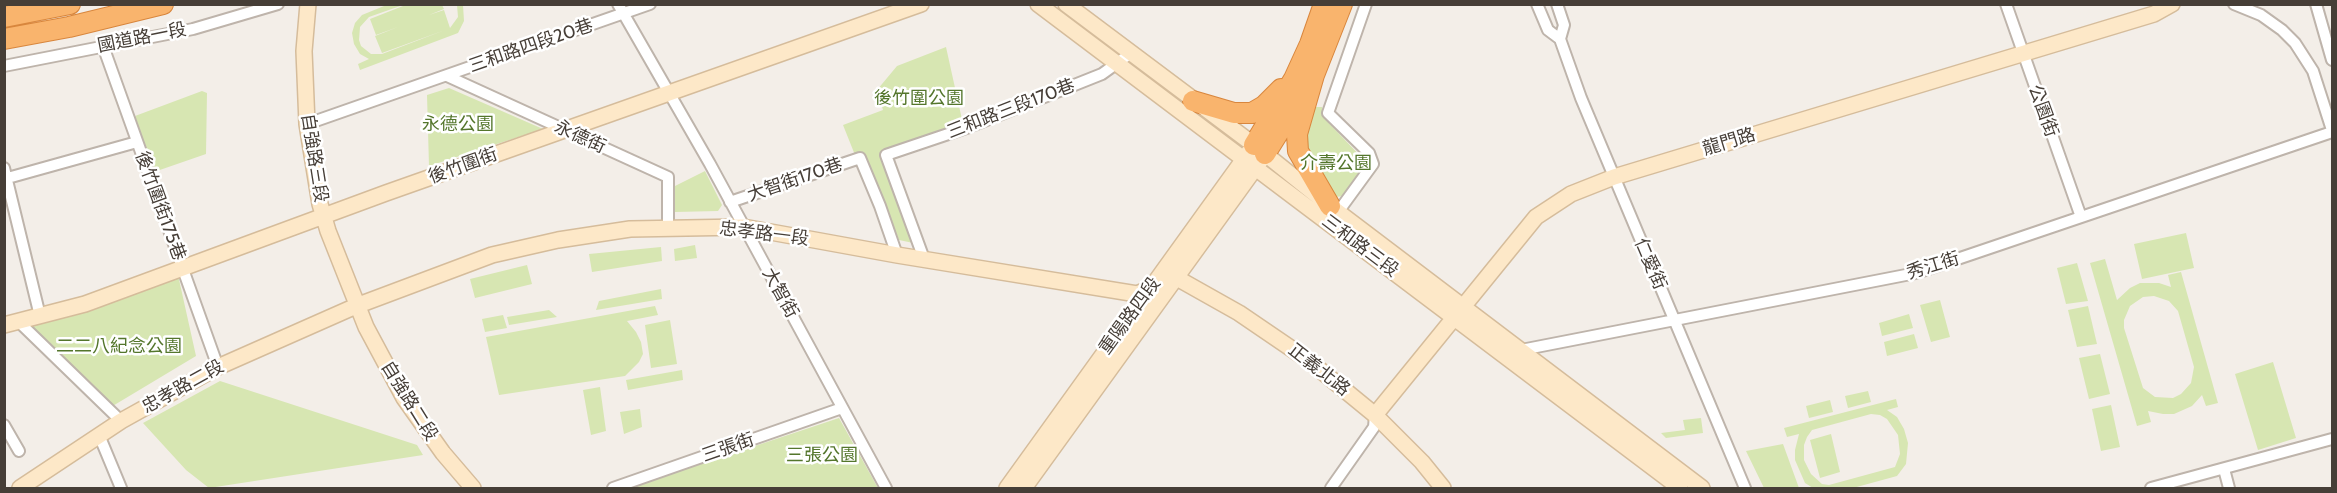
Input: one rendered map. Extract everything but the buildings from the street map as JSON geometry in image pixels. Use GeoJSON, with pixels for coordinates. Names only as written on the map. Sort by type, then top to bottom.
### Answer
{"type":"FeatureCollection","features":[{"type":"Feature","properties":{"kind":"highway"},"geometry":{"type":"LineString","coordinates":[[4,17],[70,4]]}},
{"type":"Feature","properties":{"kind":"highway"},"geometry":{"type":"LineString","coordinates":[[4,39],[69,27],[163,4]]}},
{"type":"Feature","properties":{"kind":"highway"},"geometry":{"type":"LineString","coordinates":[[1255,156],[1310,44],[1324,4]]}},
{"type":"Feature","properties":{"kind":"highway"},"geometry":{"type":"LineString","coordinates":[[1334,209],[1298,151],[1297,134],[1314,75],[1342,4]]}},
{"type":"Feature","properties":{"kind":"highway"},"geometry":{"type":"LineString","coordinates":[[1193,101],[1234,113],[1252,113],[1279,93],[1310,44]]}},
{"type":"Feature","properties":{"kind":"highway"},"geometry":{"type":"LineString","coordinates":[[1255,156],[1314,75]]}},
{"type":"Feature","properties":{"kind":"street","name":"國道路一段"},"geometry":{"type":"LineString","coordinates":[[4,66],[193,29],[278,4]]}},
{"type":"Feature","properties":{"kind":"street","name":"自強路三段"},"geometry":{"type":"LineString","coordinates":[[308,4],[304,51],[306,124],[324,216],[356,306]]}},
{"type":"Feature","properties":{"kind":"street","name":"三和路四段20巷"},"geometry":{"type":"LineString","coordinates":[[306,124],[447,76],[621,9],[650,4]]}},
{"type":"Feature","properties":{"kind":"street","name":"後竹圍街"},"geometry":{"type":"LineString","coordinates":[[12,324],[84,304],[565,129],[921,4]]}},
{"type":"Feature","properties":{"kind":"street","name":"三和路三段"},"geometry":{"type":"LineString","coordinates":[[1038,4],[1118,63],[1334,209],[1680,489]]}},
{"type":"Feature","properties":{"kind":"street","name":"三和路三段"},"geometry":{"type":"LineString","coordinates":[[1066,4],[1193,101],[1255,156],[1459,311],[1521,350],[1702,489]]}},
{"type":"Feature","properties":{"kind":"street"},"geometry":{"type":"LineString","coordinates":[[1334,209],[1373,164],[1369,153],[1328,113],[1366,4]]}},
{"type":"Feature","properties":{"kind":"street","name":"仁愛街"},"geometry":{"type":"LineString","coordinates":[[1537,4],[1548,30],[1560,39],[1581,98],[1745,489]]}},
{"type":"Feature","properties":{"kind":"street","name":"仁愛街"},"geometry":{"type":"LineString","coordinates":[[1557,4],[1564,25],[1560,39]]}},
{"type":"Feature","properties":{"kind":"street","name":"公園街"},"geometry":{"type":"LineString","coordinates":[[2006,4],[2081,217]]}},
{"type":"Feature","properties":{"kind":"street","name":"龍門路"},"geometry":{"type":"LineString","coordinates":[[1374,415],[1536,217],[1571,194],[1614,177],[2172,4]]}},
{"type":"Feature","properties":{"kind":"street"},"geometry":{"type":"LineString","coordinates":[[2234,4],[2261,15],[2295,43],[2313,71],[2332,131]]}},
{"type":"Feature","properties":{"kind":"street"},"geometry":{"type":"LineString","coordinates":[[2316,4],[2332,60]]}},
{"type":"Feature","properties":{"kind":"street","name":"大智街"},"geometry":{"type":"LineString","coordinates":[[621,9],[730,202],[886,489]]}},
{"type":"Feature","properties":{"kind":"street","name":"後竹圍街175巷"},"geometry":{"type":"LineString","coordinates":[[103,46],[218,367]]}},
{"type":"Feature","properties":{"kind":"street","name":"三和路三段170巷"},"geometry":{"type":"LineString","coordinates":[[924,259],[886,155],[969,127],[1102,74],[1131,53]]}},
{"type":"Feature","properties":{"kind":"street","name":"永德街"},"geometry":{"type":"LineString","coordinates":[[447,76],[668,177],[668,227]]}},
{"type":"Feature","properties":{"kind":"street","name":"秀江街"},"geometry":{"type":"LineString","coordinates":[[1521,350],[1916,273],[2332,131]]}},
{"type":"Feature","properties":{"kind":"street"},"geometry":{"type":"LineString","coordinates":[[40,316],[5,175],[137,142]]}},
{"type":"Feature","properties":{"kind":"street","name":"重陽路四段"},"geometry":{"type":"LineString","coordinates":[[1024,489],[1175,278],[1255,156]]}},
{"type":"Feature","properties":{"kind":"street","name":"重陽路四段"},"geometry":{"type":"LineString","coordinates":[[1007,489],[1149,289],[1255,156]]}},
{"type":"Feature","properties":{"kind":"street","name":"大智街170巷"},"geometry":{"type":"LineString","coordinates":[[730,202],[860,158],[897,255]]}},
{"type":"Feature","properties":{"kind":"street","name":"忠孝路一段"},"geometry":{"type":"LineString","coordinates":[[356,306],[492,255],[558,240],[610,232],[668,227],[743,227],[1137,294],[1175,278]]}},
{"type":"Feature","properties":{"kind":"street","name":"正義北路"},"geometry":{"type":"LineString","coordinates":[[1175,278],[1272,334],[1308,360],[1374,415],[1422,462],[1443,489]]}},
{"type":"Feature","properties":{"kind":"street","name":"忠孝路二段"},"geometry":{"type":"LineString","coordinates":[[20,489],[99,435],[218,367],[356,306]]}},
{"type":"Feature","properties":{"kind":"street","name":"自強路二段"},"geometry":{"type":"LineString","coordinates":[[356,306],[404,398],[443,453],[473,489]]}},
{"type":"Feature","properties":{"kind":"street"},"geometry":{"type":"LineString","coordinates":[[12,324],[121,422]]}},
{"type":"Feature","properties":{"kind":"street","name":"三張街"},"geometry":{"type":"LineString","coordinates":[[613,489],[842,408]]}},
{"type":"Feature","properties":{"kind":"street"},"geometry":{"type":"LineString","coordinates":[[1330,489],[1374,427],[1374,415]]}},
{"type":"Feature","properties":{"kind":"street"},"geometry":{"type":"LineString","coordinates":[[4,425],[19,451]]}},
{"type":"Feature","properties":{"kind":"street"},"geometry":{"type":"LineString","coordinates":[[99,435],[121,489]]}},
{"type":"Feature","properties":{"kind":"street"},"geometry":{"type":"LineString","coordinates":[[2151,489],[2332,439]]}},
{"type":"Feature","properties":{"kind":"street"},"geometry":{"type":"LineString","coordinates":[[2224,469],[2229,489]]}},
{"type":"Feature","properties":{"kind":"green space"},"geometry":{"type":"Polygon","coordinates":[[[389,4],[403,5],[369,17],[360,27],[361,46],[371,54],[382,54],[445,30],[382,53],[375,36],[398,27],[376,35],[370,19],[403,6],[442,5],[444,9],[429,15],[444,10],[450,28],[458,17],[457,5],[463,5],[464,21],[458,33],[360,70],[358,64],[369,59],[360,54],[354,44],[352,33],[355,23],[362,15],[389,4]]]}},
{"type":"Feature","properties":{"kind":"green space","name":"後竹圍公園"},"geometry":{"type":"Polygon","coordinates":[[[946,47],[963,124],[881,151],[918,244],[899,240],[863,153],[855,155],[843,125],[883,110],[877,90],[897,66],[946,47]]]}},
{"type":"Feature","properties":{"kind":"green space","name":"永德公園"},"geometry":{"type":"Polygon","coordinates":[[[449,88],[543,129],[429,166],[427,95],[449,88]]]}},
{"type":"Feature","properties":{"kind":"green space"},"geometry":{"type":"Polygon","coordinates":[[[202,91],[207,93],[206,154],[154,172],[135,116],[202,91]]]}},
{"type":"Feature","properties":{"kind":"green space","name":"介壽公園"},"geometry":{"type":"Polygon","coordinates":[[[1312,107],[1322,107],[1323,117],[1366,162],[1344,196],[1335,197],[1314,173],[1303,132],[1312,107]]]}},
{"type":"Feature","properties":{"kind":"green space"},"geometry":{"type":"Polygon","coordinates":[[[705,171],[722,205],[718,211],[675,212],[675,186],[705,171]]]}},
{"type":"Feature","properties":{"kind":"green space"},"geometry":{"type":"Polygon","coordinates":[[[2186,233],[2194,268],[2142,279],[2134,244],[2186,233]]]}},
{"type":"Feature","properties":{"kind":"green space"},"geometry":{"type":"Polygon","coordinates":[[[695,245],[697,258],[675,261],[674,249],[695,245]]]}},
{"type":"Feature","properties":{"kind":"green space"},"geometry":{"type":"Polygon","coordinates":[[[661,247],[662,261],[592,272],[589,254],[661,247]]]}},
{"type":"Feature","properties":{"kind":"green space"},"geometry":{"type":"Polygon","coordinates":[[[2105,259],[2117,300],[2130,288],[2140,283],[2159,283],[2171,287],[2168,275],[2181,272],[2218,403],[2206,406],[2202,395],[2192,406],[2174,414],[2148,411],[2151,422],[2137,426],[2090,263],[2105,259]],[[2154,296],[2143,297],[2130,306],[2124,320],[2124,328],[2143,388],[2155,397],[2173,398],[2181,394],[2191,383],[2194,367],[2178,311],[2169,301],[2154,296]]]}},
{"type":"Feature","properties":{"kind":"green space"},"geometry":{"type":"Polygon","coordinates":[[[2077,263],[2088,301],[2066,304],[2057,268],[2077,263]]]}},
{"type":"Feature","properties":{"kind":"green space"},"geometry":{"type":"Polygon","coordinates":[[[527,265],[532,284],[475,298],[470,279],[527,265]]]}},
{"type":"Feature","properties":{"kind":"green space","name":"二二八紀念公園"},"geometry":{"type":"Polygon","coordinates":[[[178,275],[196,356],[111,407],[31,325],[178,275]]]}},
{"type":"Feature","properties":{"kind":"green space"},"geometry":{"type":"Polygon","coordinates":[[[661,289],[662,299],[596,310],[599,301],[661,289]]]}},
{"type":"Feature","properties":{"kind":"green space"},"geometry":{"type":"Polygon","coordinates":[[[1940,300],[1950,337],[1931,342],[1920,305],[1940,300]]]}},
{"type":"Feature","properties":{"kind":"green space"},"geometry":{"type":"Polygon","coordinates":[[[655,306],[658,315],[627,321],[641,342],[643,354],[639,362],[625,376],[499,395],[486,337],[655,306]]]}},
{"type":"Feature","properties":{"kind":"green space"},"geometry":{"type":"Polygon","coordinates":[[[2088,306],[2097,344],[2077,347],[2068,310],[2088,306]]]}},
{"type":"Feature","properties":{"kind":"green space"},"geometry":{"type":"Polygon","coordinates":[[[549,310],[557,317],[509,325],[507,317],[549,310]]]}},
{"type":"Feature","properties":{"kind":"green space"},"geometry":{"type":"Polygon","coordinates":[[[1909,314],[1913,328],[1882,336],[1879,323],[1909,314]]]}},
{"type":"Feature","properties":{"kind":"green space"},"geometry":{"type":"Polygon","coordinates":[[[503,315],[507,328],[485,332],[482,319],[503,315]]]}},
{"type":"Feature","properties":{"kind":"green space"},"geometry":{"type":"Polygon","coordinates":[[[670,320],[677,364],[651,368],[645,325],[670,320]]]}},
{"type":"Feature","properties":{"kind":"green space"},"geometry":{"type":"Polygon","coordinates":[[[1914,334],[1918,348],[1887,356],[1884,342],[1914,334]]]}},
{"type":"Feature","properties":{"kind":"green space"},"geometry":{"type":"Polygon","coordinates":[[[2100,354],[2110,394],[2089,399],[2079,358],[2100,354]]]}},
{"type":"Feature","properties":{"kind":"green space"},"geometry":{"type":"Polygon","coordinates":[[[2273,362],[2296,438],[2258,450],[2235,374],[2273,362]]]}},
{"type":"Feature","properties":{"kind":"green space"},"geometry":{"type":"Polygon","coordinates":[[[682,370],[683,380],[628,390],[626,380],[682,370]]]}},
{"type":"Feature","properties":{"kind":"green space"},"geometry":{"type":"Polygon","coordinates":[[[220,381],[417,445],[423,455],[209,488],[186,470],[143,423],[220,381]]]}},
{"type":"Feature","properties":{"kind":"green space"},"geometry":{"type":"Polygon","coordinates":[[[600,387],[606,431],[591,435],[583,390],[600,387]]]}},
{"type":"Feature","properties":{"kind":"green space"},"geometry":{"type":"Polygon","coordinates":[[[1868,391],[1871,402],[1848,408],[1845,396],[1868,391]]]}},
{"type":"Feature","properties":{"kind":"green space"},"geometry":{"type":"Polygon","coordinates":[[[1896,399],[1898,407],[1887,410],[1897,417],[1904,429],[1908,443],[1906,464],[1897,476],[1853,488],[1813,488],[1805,483],[1795,460],[1799,434],[1787,437],[1784,428],[1896,399]],[[1871,414],[1812,430],[1804,445],[1804,460],[1811,474],[1822,484],[1829,485],[1895,467],[1900,454],[1898,435],[1887,419],[1871,414]]]}},
{"type":"Feature","properties":{"kind":"green space"},"geometry":{"type":"Polygon","coordinates":[[[1830,400],[1833,412],[1809,418],[1806,406],[1830,400]]]}},
{"type":"Feature","properties":{"kind":"green space"},"geometry":{"type":"Polygon","coordinates":[[[2111,405],[2120,447],[2101,451],[2092,409],[2111,405]]]}},
{"type":"Feature","properties":{"kind":"green space"},"geometry":{"type":"Polygon","coordinates":[[[640,409],[642,427],[624,434],[620,412],[640,409]]]}},
{"type":"Feature","properties":{"kind":"green space","name":"三張公園"},"geometry":{"type":"Polygon","coordinates":[[[839,418],[878,488],[629,488],[839,418]]]}},
{"type":"Feature","properties":{"kind":"green space"},"geometry":{"type":"Polygon","coordinates":[[[1701,418],[1703,433],[1666,438],[1661,433],[1685,430],[1683,420],[1701,418]]]}},
{"type":"Feature","properties":{"kind":"green space"},"geometry":{"type":"Polygon","coordinates":[[[1831,434],[1840,472],[1820,478],[1810,440],[1831,434]]]}},
{"type":"Feature","properties":{"kind":"green space"},"geometry":{"type":"Polygon","coordinates":[[[1783,444],[1799,488],[1764,488],[1746,451],[1783,444]]]}}]}
